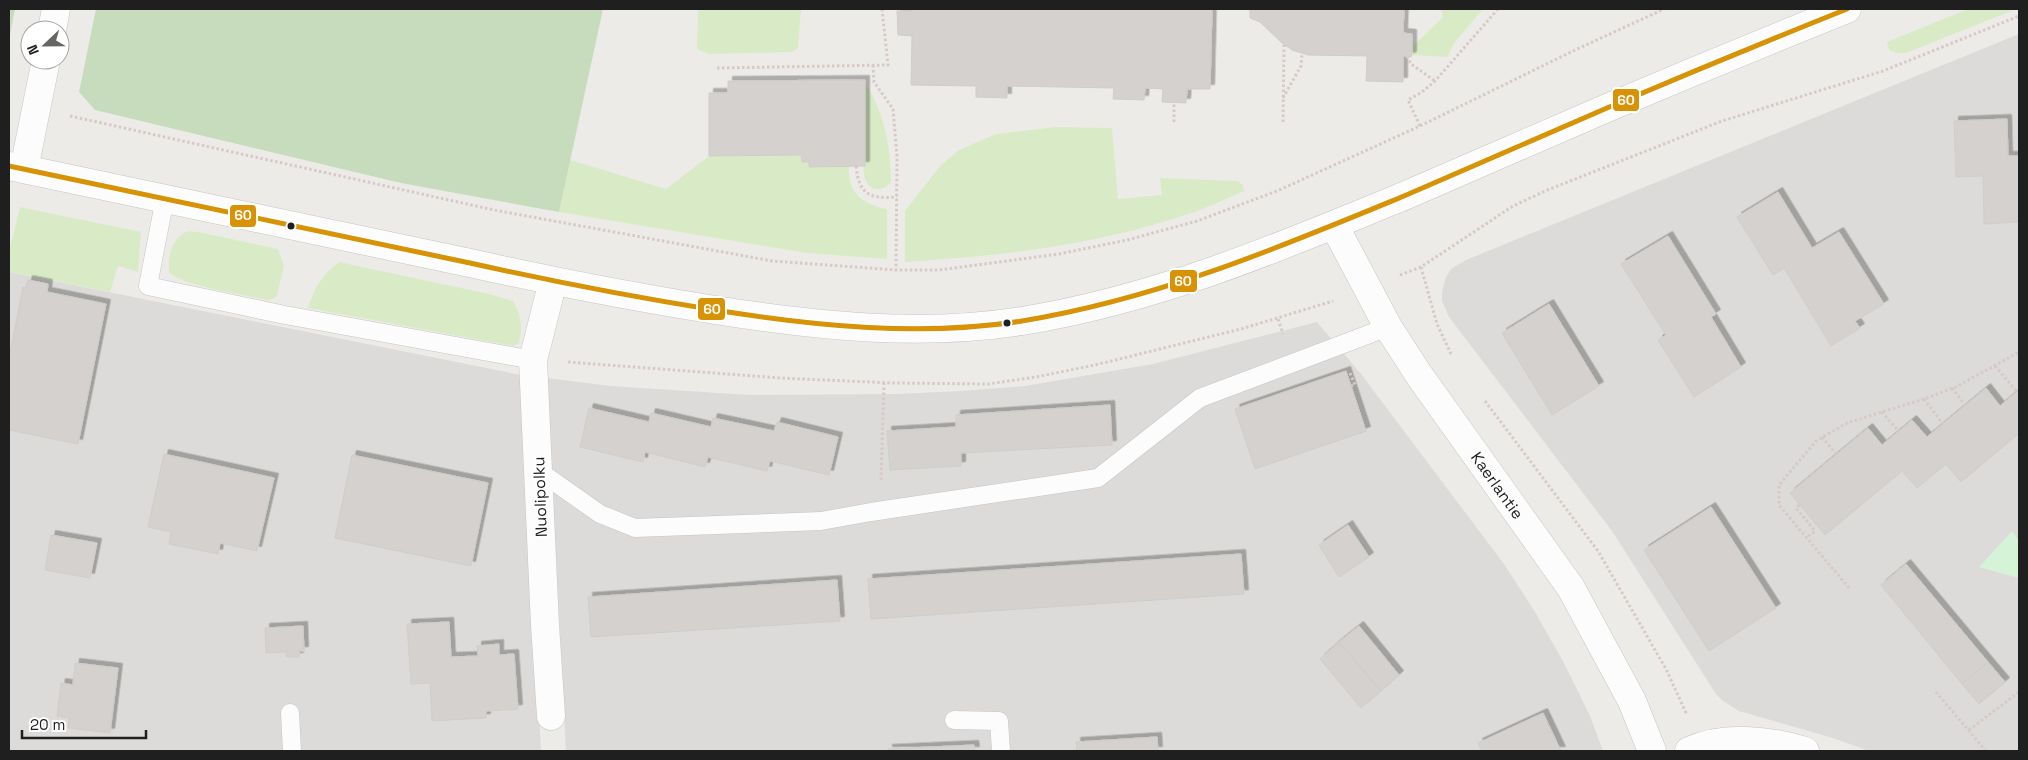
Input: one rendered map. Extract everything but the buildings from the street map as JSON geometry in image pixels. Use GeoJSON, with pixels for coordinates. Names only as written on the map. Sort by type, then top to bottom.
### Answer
{"type":"FeatureCollection","features":[{"type":"Feature","properties":{"kind":"street"},"geometry":{"type":"LineString","coordinates":[[43,70],[16,168],[553,281],[680,305],[809,324],[884,328],[956,328],[1017,322],[1117,302],[1168,287],[1239,262],[1334,225],[1609,107],[1847,9]]}},
{"type":"Feature","properties":{"kind":"street","name":"Kaerlantie"},"geometry":{"type":"LineString","coordinates":[[1334,225],[1388,327],[1466,444],[1571,588],[1632,701],[1652,751]]}},
{"type":"Feature","properties":{"kind":"street","name":"Nuolipolku"},"geometry":{"type":"LineString","coordinates":[[551,716],[533,360],[553,281]]}},
{"type":"Feature","properties":{"kind":"street"},"geometry":{"type":"LineString","coordinates":[[1689,751],[1700,746],[1736,740],[1786,745],[1805,751]]}},
{"type":"Feature","properties":{"kind":"lane"},"geometry":{"type":"LineString","coordinates":[[165,198],[148,286],[284,315],[533,360]]}},
{"type":"Feature","properties":{"kind":"lane"},"geometry":{"type":"LineString","coordinates":[[539,472],[600,514],[635,528],[821,521],[879,510],[1098,478],[1200,398],[1388,327]]}},
{"type":"Feature","properties":{"kind":"lane"},"geometry":{"type":"LineString","coordinates":[[290,713],[292,751]]}},
{"type":"Feature","properties":{"kind":"lane"},"geometry":{"type":"LineString","coordinates":[[954,720],[999,721],[1001,751]]}},
{"type":"Feature","properties":{"kind":"path"},"geometry":{"type":"LineString","coordinates":[[717,68],[888,65],[882,9]]}},
{"type":"Feature","properties":{"kind":"path"},"geometry":{"type":"LineString","coordinates":[[1420,126],[1408,100],[1422,92],[1435,81],[1498,9]]}},
{"type":"Feature","properties":{"kind":"path"},"geometry":{"type":"LineString","coordinates":[[71,116],[494,210],[772,261],[896,270],[939,270],[1059,254],[1127,240],[1197,221],[1278,192],[1664,9]]}},
{"type":"Feature","properties":{"kind":"path"},"geometry":{"type":"LineString","coordinates":[[1456,362],[1437,324],[1422,267],[1513,206],[1722,121],[1883,71],[2019,16]]}},
{"type":"Feature","properties":{"kind":"path"},"geometry":{"type":"LineString","coordinates":[[1283,122],[1284,44]]}},
{"type":"Feature","properties":{"kind":"path"},"geometry":{"type":"LineString","coordinates":[[1283,99],[1302,66],[1302,54]]}},
{"type":"Feature","properties":{"kind":"path"},"geometry":{"type":"LineString","coordinates":[[1407,56],[1411,64],[1435,81]]}},
{"type":"Feature","properties":{"kind":"path"},"geometry":{"type":"LineString","coordinates":[[873,65],[874,82],[893,109],[897,157],[896,270]]}},
{"type":"Feature","properties":{"kind":"path"},"geometry":{"type":"LineString","coordinates":[[1174,102],[1174,122]]}},
{"type":"Feature","properties":{"kind":"path"},"geometry":{"type":"LineString","coordinates":[[856,166],[857,181],[864,191],[879,197],[897,198]]}},
{"type":"Feature","properties":{"kind":"path"},"geometry":{"type":"LineString","coordinates":[[1849,588],[1779,505],[1779,485],[1816,441],[1847,423],[1924,400],[1952,388],[2019,352]]}},
{"type":"Feature","properties":{"kind":"path"},"geometry":{"type":"LineString","coordinates":[[1995,366],[2017,392]]}},
{"type":"Feature","properties":{"kind":"path"},"geometry":{"type":"LineString","coordinates":[[1348,367],[1355,385],[1351,386]]}},
{"type":"Feature","properties":{"kind":"path"},"geometry":{"type":"LineString","coordinates":[[879,510],[884,382]]}},
{"type":"Feature","properties":{"kind":"path"},"geometry":{"type":"LineString","coordinates":[[1952,388],[1965,405]]}},
{"type":"Feature","properties":{"kind":"path"},"geometry":{"type":"LineString","coordinates":[[1480,394],[1598,551],[1666,669],[1684,708]]}},
{"type":"Feature","properties":{"kind":"path"},"geometry":{"type":"LineString","coordinates":[[1924,400],[1943,424]]}},
{"type":"Feature","properties":{"kind":"path"},"geometry":{"type":"LineString","coordinates":[[1882,412],[1899,432]]}},
{"type":"Feature","properties":{"kind":"path"},"geometry":{"type":"LineString","coordinates":[[1822,437],[1836,454]]}},
{"type":"Feature","properties":{"kind":"path"},"geometry":{"type":"LineString","coordinates":[[1799,505],[1796,508],[1815,531],[1806,538]]}},
{"type":"Feature","properties":{"kind":"path"},"geometry":{"type":"LineString","coordinates":[[1936,692],[1986,751]]}},
{"type":"Feature","properties":{"kind":"path"},"geometry":{"type":"LineString","coordinates":[[1969,730],[2019,692]]}},
{"type":"Feature","properties":{"kind":"shaded area"},"geometry":{"type":"Polygon","coordinates":[[[2019,34],[2019,751],[1869,751],[1833,738],[1739,711],[1716,694],[1612,531],[1449,317],[1442,301],[1446,277],[1451,269],[1466,260],[2019,34]]]}},
{"type":"Feature","properties":{"kind":"shaded area"},"geometry":{"type":"Polygon","coordinates":[[[9,272],[521,375],[541,751],[9,751],[9,272]]]}},
{"type":"Feature","properties":{"kind":"shaded area"},"geometry":{"type":"Polygon","coordinates":[[[1317,322],[1361,374],[1504,564],[1535,612],[1564,663],[1590,716],[1603,751],[566,751],[547,378],[610,386],[750,395],[897,394],[961,391],[1025,386],[1153,364],[1317,322]]]}},
{"type":"Feature","properties":{"kind":"green space"},"geometry":{"type":"Polygon","coordinates":[[[9,9],[15,9],[9,40],[9,9]]]}},
{"type":"Feature","properties":{"kind":"green space"},"geometry":{"type":"Polygon","coordinates":[[[96,9],[603,9],[559,212],[401,183],[95,110],[79,92],[96,9]]]}},
{"type":"Feature","properties":{"kind":"green space"},"geometry":{"type":"Polygon","coordinates":[[[698,9],[801,9],[798,48],[792,52],[709,54],[697,49],[698,9]]]}},
{"type":"Feature","properties":{"kind":"green space"},"geometry":{"type":"Polygon","coordinates":[[[1441,9],[1483,9],[1455,42],[1447,57],[1412,55],[1412,47],[1443,17],[1441,9]]]}},
{"type":"Feature","properties":{"kind":"green space"},"geometry":{"type":"Polygon","coordinates":[[[1968,9],[2016,9],[1906,53],[1896,53],[1889,50],[1887,42],[1968,9]]]}},
{"type":"Feature","properties":{"kind":"green space"},"geometry":{"type":"Polygon","coordinates":[[[864,82],[877,105],[885,129],[890,156],[891,182],[886,187],[879,189],[872,188],[867,183],[863,166],[865,166],[864,82]]]}},
{"type":"Feature","properties":{"kind":"green space"},"geometry":{"type":"Polygon","coordinates":[[[1055,127],[1112,128],[1118,199],[1162,195],[1160,178],[1237,181],[1243,185],[1244,191],[1198,211],[1156,224],[1085,241],[1013,252],[905,262],[905,211],[941,165],[959,150],[996,134],[1055,127]]]}},
{"type":"Feature","properties":{"kind":"green space"},"geometry":{"type":"Polygon","coordinates":[[[801,155],[809,162],[849,166],[851,183],[858,196],[871,204],[887,209],[887,259],[807,253],[559,212],[570,160],[666,189],[709,156],[801,155]]]}},
{"type":"Feature","properties":{"kind":"green space"},"geometry":{"type":"Polygon","coordinates":[[[20,207],[141,232],[138,272],[118,266],[110,292],[9,272],[9,252],[20,207]]]}},
{"type":"Feature","properties":{"kind":"green space"},"geometry":{"type":"Polygon","coordinates":[[[188,231],[278,249],[284,266],[275,298],[268,300],[231,293],[199,286],[175,277],[169,272],[170,253],[178,238],[188,231]]]}},
{"type":"Feature","properties":{"kind":"green space"},"geometry":{"type":"Polygon","coordinates":[[[339,262],[489,294],[513,301],[520,321],[519,343],[513,346],[308,308],[319,282],[339,262]]]}},
{"type":"Feature","properties":{"kind":"green space"},"geometry":{"type":"Polygon","coordinates":[[[2012,531],[2019,541],[2019,578],[1979,567],[2012,531]]]}},
{"type":"Feature","properties":{"kind":"transit line","name":"60"},"geometry":{"type":"LineString","coordinates":[[9,166],[531,276],[684,305],[791,321],[868,328],[907,329],[984,326],[1022,321],[1121,300],[1263,253],[1404,196],[1637,95],[1847,9]]}}]}
